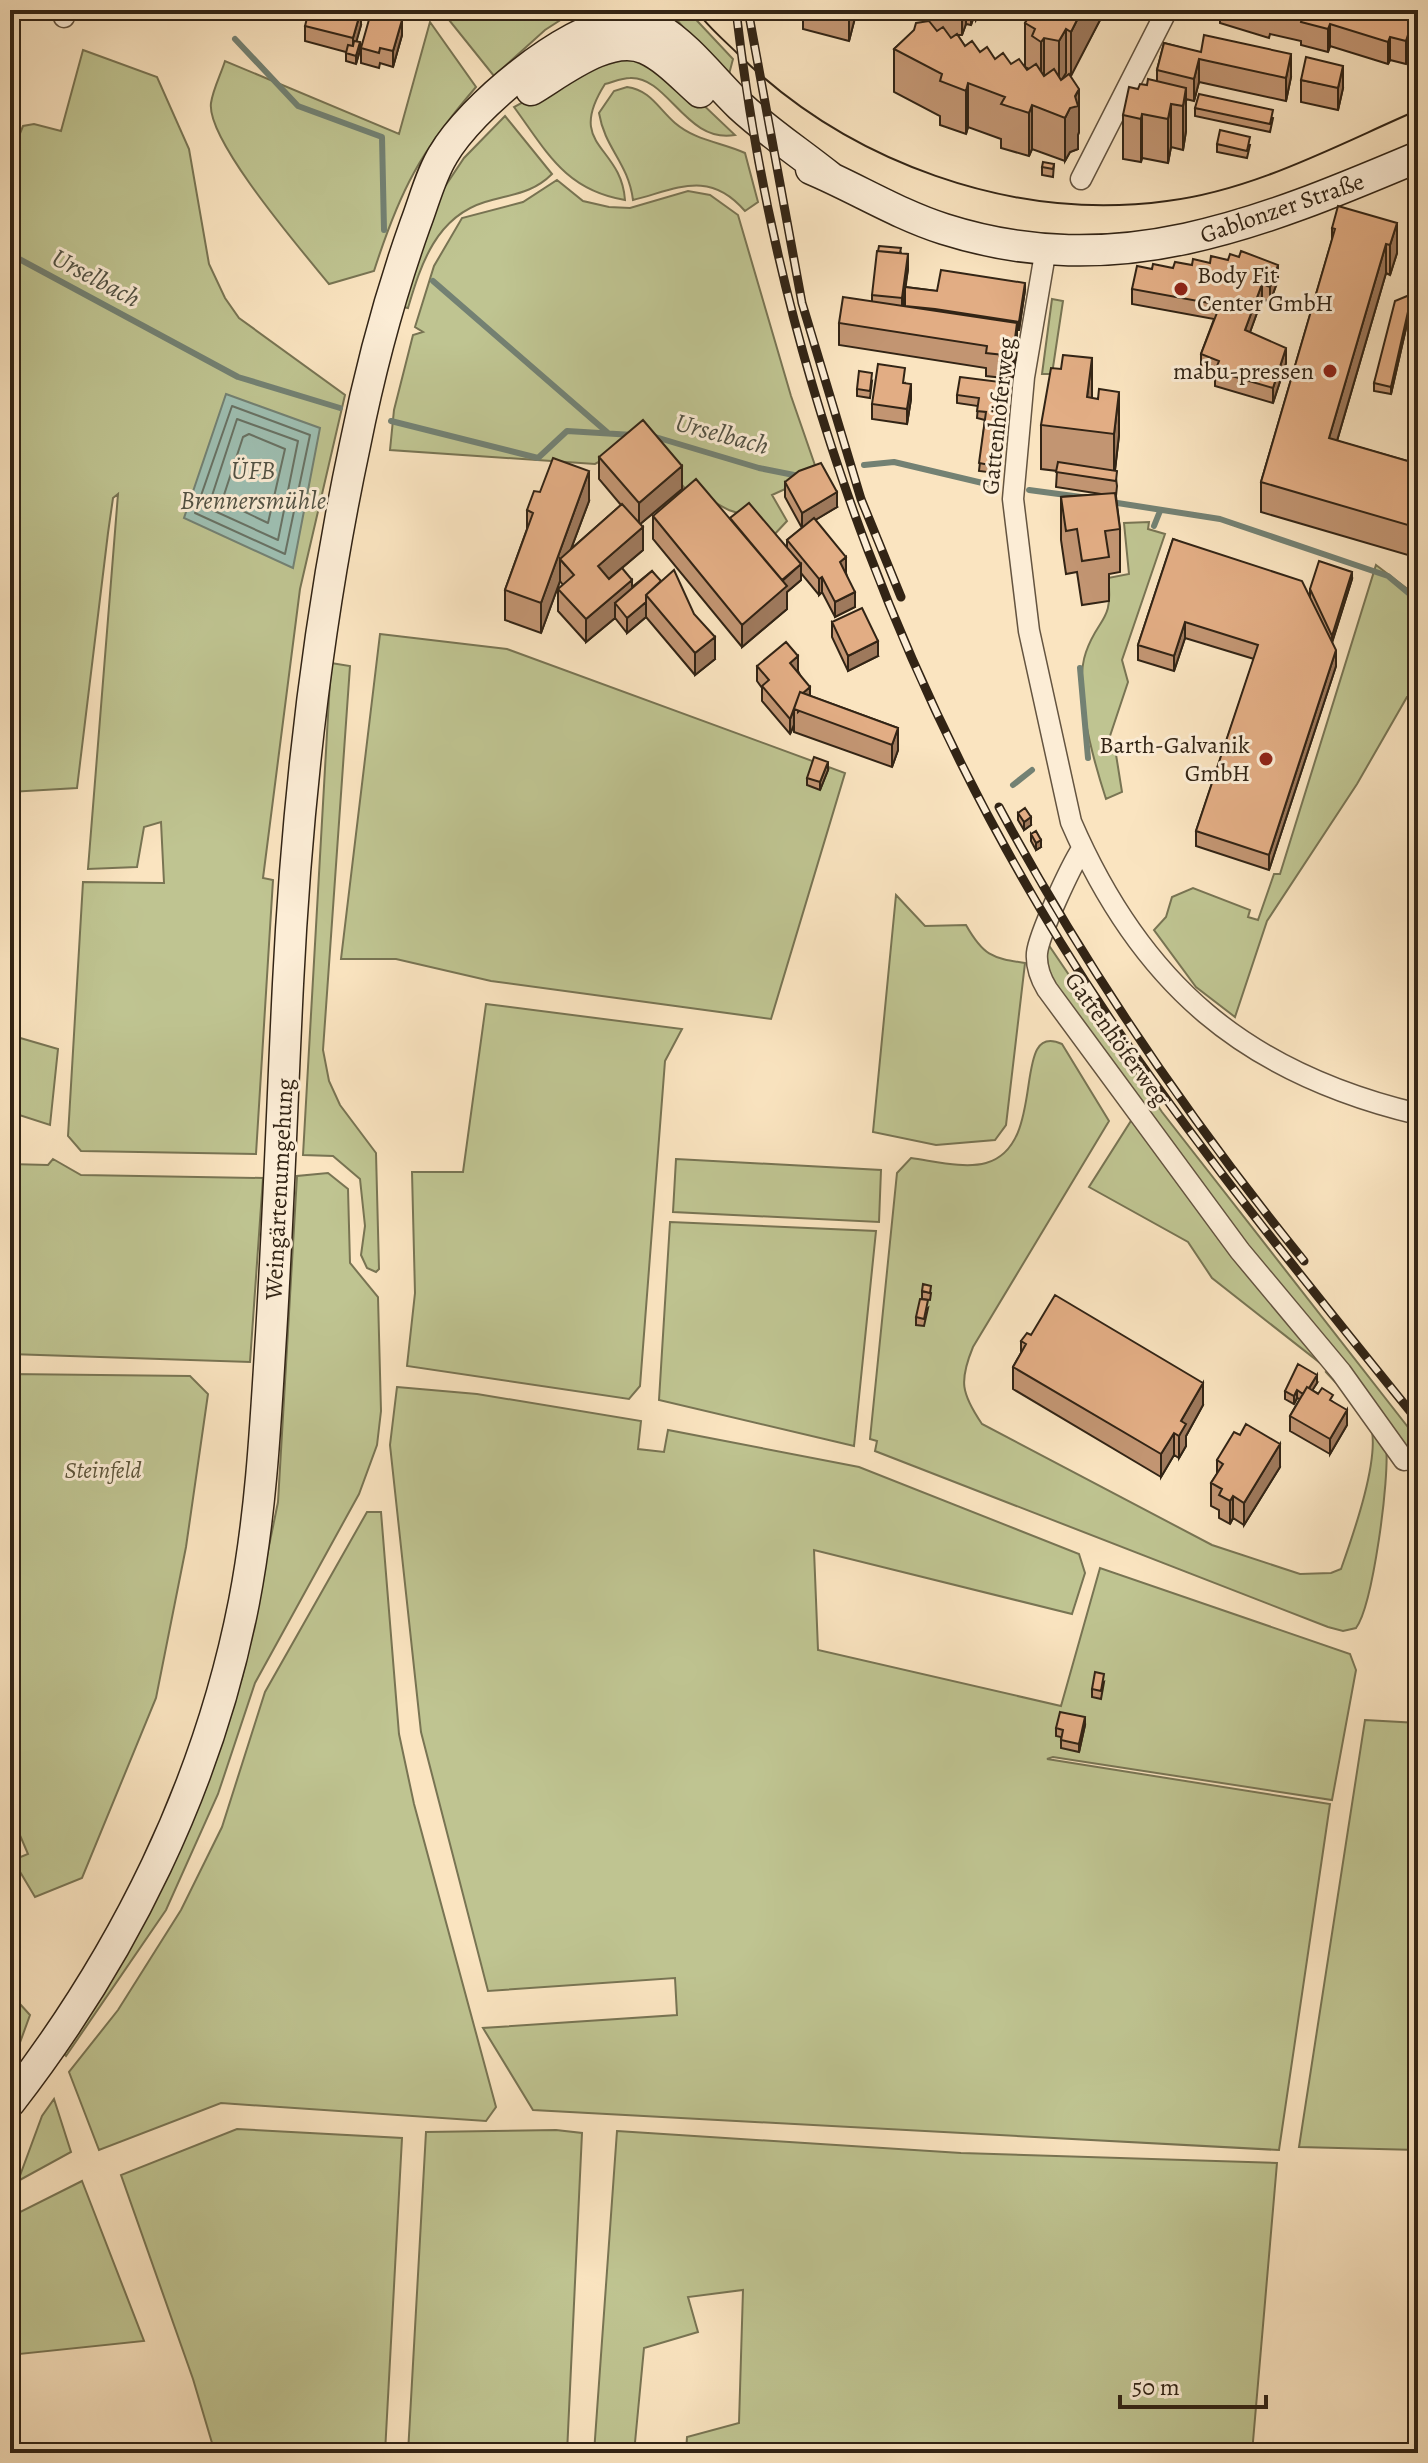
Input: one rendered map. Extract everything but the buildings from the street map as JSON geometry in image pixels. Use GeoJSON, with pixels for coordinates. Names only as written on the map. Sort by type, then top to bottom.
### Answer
{"type":"FeatureCollection","features":[{"type":"Feature","properties":{"kind":"main road","name":"Weingärtenumgehung"},"geometry":{"type":"LineString","coordinates":[[10,2102],[52,2046],[132,1917],[178,1819],[219,1702],[245,1597],[262,1475],[288,980],[306,729],[329,566],[368,382],[387,304],[438,161],[477,109],[509,82],[583,34],[619,21],[641,21],[658,28],[745,111],[830,177],[908,215],[946,229],[1046,248]]}},
{"type":"Feature","properties":{"kind":"main road","name":"Gablonzer Straße"},"geometry":{"type":"LineString","coordinates":[[1046,248],[1118,248],[1201,238],[1325,197],[1418,157]]}},
{"type":"Feature","properties":{"kind":"street"},"geometry":{"type":"LineString","coordinates":[[1081,179],[1167,10]]}},
{"type":"Feature","properties":{"kind":"street","name":"Gattenhöferweg"},"geometry":{"type":"LineString","coordinates":[[1046,248],[1024,377],[1013,499],[1029,631],[1071,822],[1082,849],[1070,867],[1037,952],[1040,976],[1240,1251],[1341,1372],[1404,1460]]}},
{"type":"Feature","properties":{"kind":"street"},"geometry":{"type":"LineString","coordinates":[[1082,849],[1148,956],[1219,1026],[1270,1060],[1328,1087],[1418,1114]]}},
{"type":"Feature","properties":{"kind":"green space"},"geometry":{"type":"Polygon","coordinates":[[[441,10],[576,10],[545,30],[494,76],[441,10]]]}},
{"type":"Feature","properties":{"kind":"green space"},"geometry":{"type":"Polygon","coordinates":[[[668,10],[687,10],[733,59],[728,78],[668,10]]]}},
{"type":"Feature","properties":{"kind":"green space"},"geometry":{"type":"Polygon","coordinates":[[[430,22],[476,87],[440,132],[414,173],[393,217],[374,271],[329,284],[258,195],[224,142],[214,120],[211,103],[225,61],[399,134],[430,22]]]}},
{"type":"Feature","properties":{"kind":"green space"},"geometry":{"type":"Polygon","coordinates":[[[83,50],[157,77],[189,149],[209,264],[225,298],[239,318],[345,395],[300,589],[263,878],[273,880],[256,1154],[81,1151],[68,1136],[83,882],[164,883],[161,822],[144,827],[137,867],[88,869],[118,494],[113,498],[108,533],[77,788],[10,792],[10,158],[23,126],[34,124],[61,131],[83,50]]]}},
{"type":"Feature","properties":{"kind":"green space"},"geometry":{"type":"Polygon","coordinates":[[[626,56],[673,76],[735,135],[718,135],[703,130],[656,87],[643,80],[627,78],[605,84],[594,105],[591,121],[593,134],[615,167],[625,200],[587,188],[572,178],[548,154],[514,107],[567,78],[626,56]]]}},
{"type":"Feature","properties":{"kind":"green space"},"geometry":{"type":"Polygon","coordinates":[[[627,87],[648,96],[691,134],[745,153],[758,202],[745,211],[732,198],[705,186],[678,188],[633,200],[626,175],[606,136],[599,113],[614,91],[627,87]]]}},
{"type":"Feature","properties":{"kind":"green space"},"geometry":{"type":"Polygon","coordinates":[[[505,116],[552,174],[529,190],[485,202],[454,219],[425,259],[408,308],[394,305],[434,203],[464,158],[505,116]]]}},
{"type":"Feature","properties":{"kind":"green space"},"geometry":{"type":"Polygon","coordinates":[[[557,180],[583,201],[609,207],[630,208],[688,191],[710,195],[738,215],[791,396],[818,474],[772,495],[787,521],[772,537],[746,514],[688,492],[642,438],[595,464],[390,450],[394,410],[413,335],[423,332],[415,327],[434,266],[462,218],[523,202],[557,180]]]}},
{"type":"Feature","properties":{"kind":"green space"},"geometry":{"type":"Polygon","coordinates":[[[1052,299],[1063,301],[1052,374],[1042,374],[1052,299]]]}},
{"type":"Feature","properties":{"kind":"green space"},"geometry":{"type":"Polygon","coordinates":[[[1149,522],[1148,529],[1165,534],[1122,660],[1128,682],[1109,739],[1114,742],[1122,792],[1106,799],[1083,705],[1083,667],[1086,652],[1107,612],[1108,578],[1129,574],[1124,523],[1149,522]]]}},
{"type":"Feature","properties":{"kind":"green space"},"geometry":{"type":"Polygon","coordinates":[[[1376,565],[1418,597],[1418,695],[1407,697],[1357,784],[1267,921],[1235,1017],[1196,987],[1154,930],[1166,917],[1172,897],[1193,888],[1250,910],[1248,917],[1258,920],[1274,874],[1280,874],[1376,565]]]}},
{"type":"Feature","properties":{"kind":"green space"},"geometry":{"type":"Polygon","coordinates":[[[380,634],[507,649],[845,773],[771,1019],[491,981],[396,959],[341,959],[380,634]]]}},
{"type":"Feature","properties":{"kind":"green space"},"geometry":{"type":"Polygon","coordinates":[[[331,663],[350,666],[323,1050],[329,1081],[340,1105],[376,1153],[379,1269],[376,1272],[367,1268],[361,1255],[365,1226],[360,1179],[333,1156],[303,1155],[331,663]]]}},
{"type":"Feature","properties":{"kind":"green space"},"geometry":{"type":"Polygon","coordinates":[[[896,895],[925,926],[966,925],[989,953],[1025,963],[1006,1125],[995,1140],[936,1145],[873,1132],[896,895]]]}},
{"type":"Feature","properties":{"kind":"green space"},"geometry":{"type":"Polygon","coordinates":[[[1048,944],[1162,1112],[1418,1440],[1418,1468],[1403,1453],[1386,1446],[1379,1540],[1368,1594],[1356,1628],[1343,1631],[1328,1627],[875,1451],[877,1441],[870,1439],[897,1173],[911,1158],[977,1165],[1005,1152],[1017,1133],[1024,1111],[1037,1050],[1046,1041],[1062,1044],[1109,1121],[973,1347],[964,1387],[975,1413],[982,1424],[1212,1545],[1300,1574],[1331,1573],[1341,1569],[1346,1555],[1369,1475],[1373,1438],[1370,1424],[1326,1372],[1329,1370],[1212,1278],[1188,1242],[1089,1187],[1141,1105],[1065,1005],[1047,962],[1048,944]]]}},
{"type":"Feature","properties":{"kind":"green space"},"geometry":{"type":"Polygon","coordinates":[[[486,1004],[682,1029],[665,1061],[640,1386],[629,1399],[407,1366],[415,1293],[412,1172],[463,1172],[486,1004]]]}},
{"type":"Feature","properties":{"kind":"green space"},"geometry":{"type":"Polygon","coordinates":[[[10,1035],[58,1049],[50,1125],[10,1112],[10,1035]]]}},
{"type":"Feature","properties":{"kind":"green space"},"geometry":{"type":"Polygon","coordinates":[[[53,1159],[81,1175],[263,1178],[250,1362],[10,1354],[10,1164],[48,1165],[53,1159]]]}},
{"type":"Feature","properties":{"kind":"green space"},"geometry":{"type":"Polygon","coordinates":[[[676,1159],[881,1170],[879,1222],[673,1212],[676,1159]]]}},
{"type":"Feature","properties":{"kind":"green space"},"geometry":{"type":"Polygon","coordinates":[[[328,1173],[348,1189],[350,1263],[378,1297],[381,1411],[377,1445],[359,1494],[255,1683],[218,1794],[166,1910],[66,2056],[62,2052],[242,1678],[278,1502],[297,1176],[328,1173]]]}},
{"type":"Feature","properties":{"kind":"green space"},"geometry":{"type":"Polygon","coordinates":[[[670,1222],[876,1231],[854,1446],[659,1400],[670,1222]]]}},
{"type":"Feature","properties":{"kind":"green space","name":"Steinfeld"},"geometry":{"type":"Polygon","coordinates":[[[10,1374],[190,1376],[208,1394],[186,1547],[156,1698],[82,1878],[35,1897],[13,1860],[28,1854],[10,1812],[10,1374]]]}},
{"type":"Feature","properties":{"kind":"green space"},"geometry":{"type":"Polygon","coordinates":[[[397,1387],[477,1394],[641,1421],[638,1449],[664,1452],[668,1430],[859,1467],[1079,1554],[1085,1573],[1072,1614],[814,1550],[818,1650],[1061,1706],[1100,1568],[1350,1654],[1356,1670],[1332,1800],[1053,1757],[1047,1759],[1330,1804],[1279,2150],[533,2110],[483,2028],[677,2015],[675,1978],[488,1991],[421,1732],[390,1445],[397,1387]]]}},
{"type":"Feature","properties":{"kind":"green space"},"geometry":{"type":"Polygon","coordinates":[[[367,1512],[381,1512],[399,1734],[414,1804],[496,2107],[486,2121],[221,2103],[99,2150],[69,2072],[118,2010],[181,1910],[222,1827],[265,1692],[367,1512]]]}},
{"type":"Feature","properties":{"kind":"green space"},"geometry":{"type":"Polygon","coordinates":[[[1365,1720],[1418,1723],[1418,2150],[1299,2147],[1365,1720]]]}},
{"type":"Feature","properties":{"kind":"green space"},"geometry":{"type":"Polygon","coordinates":[[[10,1993],[30,2015],[10,2070],[10,1993]]]}},
{"type":"Feature","properties":{"kind":"green space"},"geometry":{"type":"Polygon","coordinates":[[[54,2099],[71,2152],[18,2181],[42,2116],[54,2099]]]}},
{"type":"Feature","properties":{"kind":"green space"},"geometry":{"type":"Polygon","coordinates":[[[237,2129],[402,2138],[385,2453],[215,2453],[193,2379],[121,2175],[237,2129]]]}},
{"type":"Feature","properties":{"kind":"green space"},"geometry":{"type":"Polygon","coordinates":[[[556,2130],[582,2133],[567,2453],[408,2453],[426,2132],[556,2130]]]}},
{"type":"Feature","properties":{"kind":"green space"},"geometry":{"type":"Polygon","coordinates":[[[617,2131],[961,2153],[1277,2163],[1252,2453],[686,2453],[687,2437],[739,2423],[743,2290],[688,2297],[698,2332],[644,2348],[634,2453],[594,2453],[617,2131]]]}},
{"type":"Feature","properties":{"kind":"green space"},"geometry":{"type":"Polygon","coordinates":[[[82,2181],[144,2341],[10,2355],[10,2217],[82,2181]]]}},
{"type":"Feature","properties":{"kind":"water","name":"ÜFB Brennersmühle"},"geometry":{"type":"Polygon","coordinates":[[[226,394],[320,428],[293,568],[184,518],[226,394]]]}},
{"type":"Feature","properties":{"kind":"waterway"},"geometry":{"type":"LineString","coordinates":[[235,39],[298,106],[382,137],[384,230]]}},
{"type":"Feature","properties":{"kind":"waterway","name":"Urselbach"},"geometry":{"type":"LineString","coordinates":[[10,254],[238,377],[340,408]]}},
{"type":"Feature","properties":{"kind":"waterway"},"geometry":{"type":"LineString","coordinates":[[433,281],[608,433]]}},
{"type":"Feature","properties":{"kind":"waterway","name":"Urselbach"},"geometry":{"type":"LineString","coordinates":[[391,421],[538,458],[567,431],[633,435]]}},
{"type":"Feature","properties":{"kind":"waterway","name":"Urselbach"},"geometry":{"type":"LineString","coordinates":[[652,436],[759,468],[799,476]]}},
{"type":"Feature","properties":{"kind":"waterway","name":"Urselbach"},"geometry":{"type":"LineString","coordinates":[[864,465],[894,462],[991,485]]}},
{"type":"Feature","properties":{"kind":"waterway","name":"Urselbach"},"geometry":{"type":"LineString","coordinates":[[1029,490],[1081,497]]}},
{"type":"Feature","properties":{"kind":"waterway","name":"Urselbach"},"geometry":{"type":"LineString","coordinates":[[1111,502],[1220,519],[1388,576],[1418,601]]}},
{"type":"Feature","properties":{"kind":"waterway"},"geometry":{"type":"LineString","coordinates":[[1154,526],[1160,511]]}},
{"type":"Feature","properties":{"kind":"waterway"},"geometry":{"type":"LineString","coordinates":[[1080,668],[1088,758]]}},
{"type":"Feature","properties":{"kind":"waterway"},"geometry":{"type":"LineString","coordinates":[[1013,785],[1032,770]]}},
{"type":"Feature","properties":{"kind":"tram line"},"geometry":{"type":"LineString","coordinates":[[696,10],[721,38],[782,92],[830,125],[881,154],[936,176],[992,192],[1050,202],[1109,205],[1200,195],[1264,177],[1418,110]]}},
{"type":"Feature","properties":{"kind":"railway"},"geometry":{"type":"LineString","coordinates":[[736,10],[756,147],[785,283],[822,417],[868,549],[921,678],[982,803],[1050,924],[1125,1041],[1231,1186],[1418,1421]]}},
{"type":"Feature","properties":{"kind":"railway"},"geometry":{"type":"LineString","coordinates":[[748,10],[802,303],[861,499],[901,597]]}},
{"type":"Feature","properties":{"kind":"railway"},"geometry":{"type":"LineString","coordinates":[[999,807],[1067,925],[1141,1041],[1220,1153],[1304,1261]]}},
{"type":"Feature","properties":{"kind":"place","name":"Body Fit Center GmbH"},"geometry":{"type":"Point","coordinates":[1181,289]}},
{"type":"Feature","properties":{"kind":"place","name":"mabu-pressen"},"geometry":{"type":"Point","coordinates":[1330,371]}},
{"type":"Feature","properties":{"kind":"place","name":"Barth-Galvanik GmbH"},"geometry":{"type":"Point","coordinates":[1266,759]}}]}
